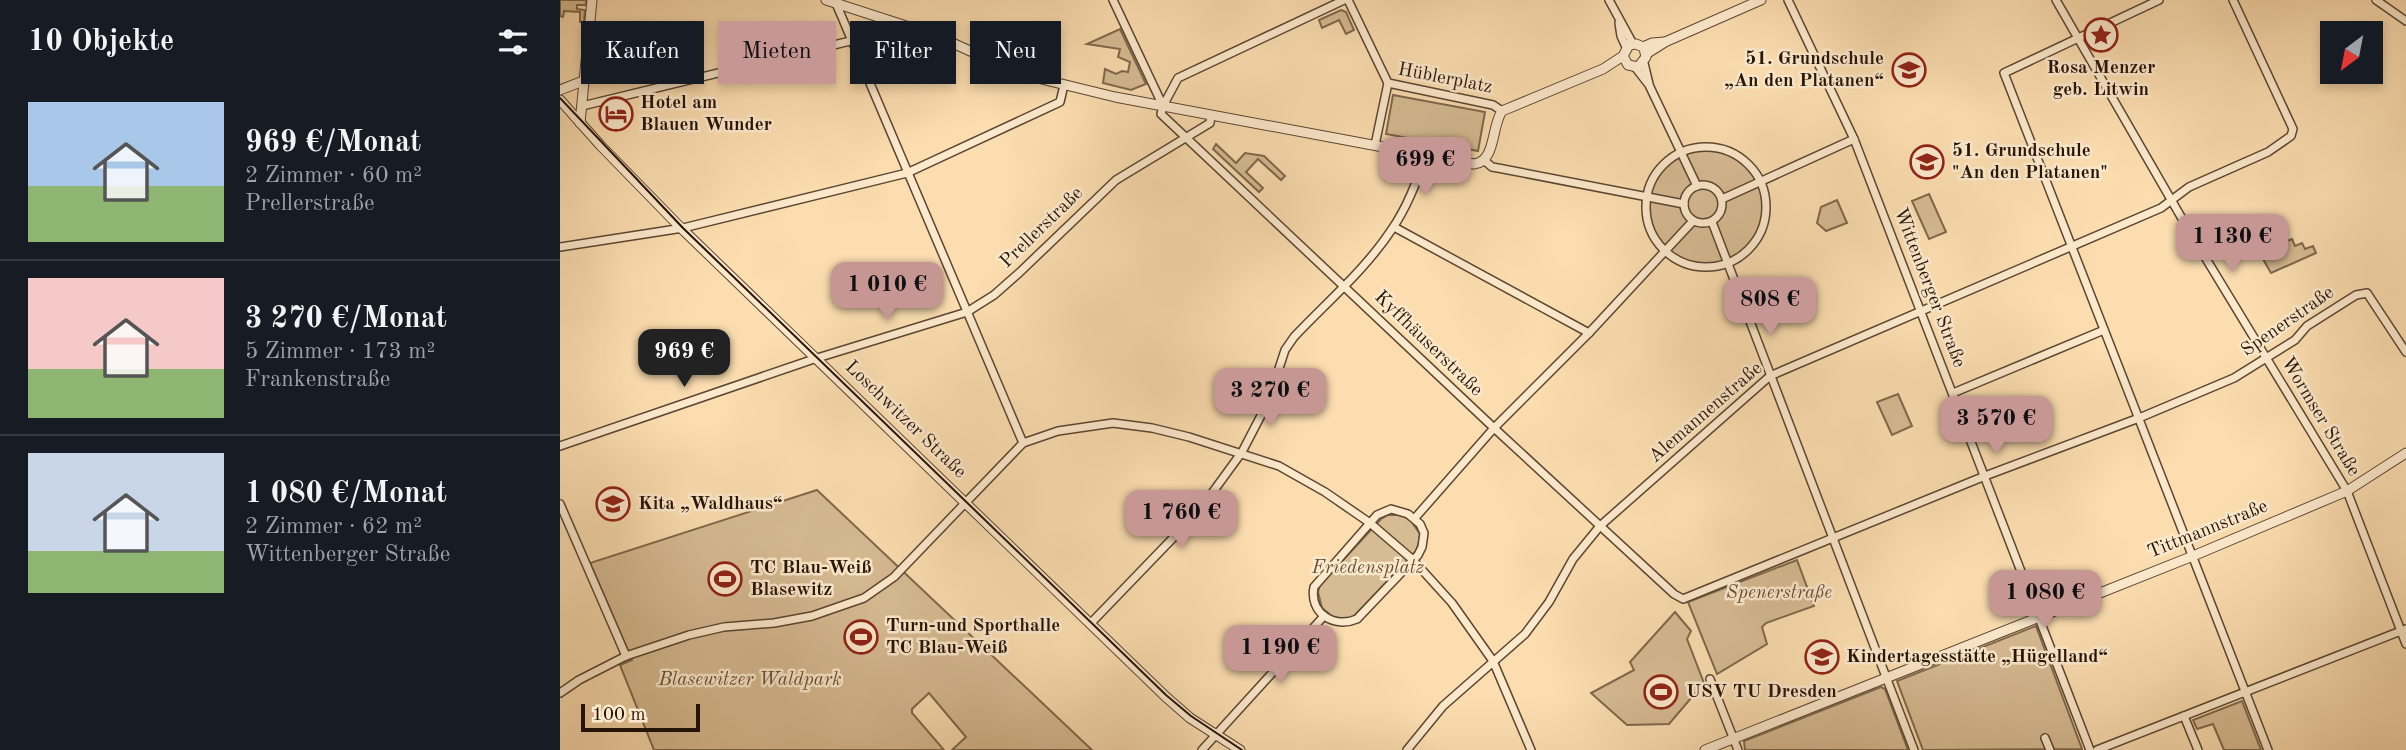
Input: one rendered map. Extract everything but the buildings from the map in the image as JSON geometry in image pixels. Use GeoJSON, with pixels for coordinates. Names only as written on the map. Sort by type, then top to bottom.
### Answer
{"type":"FeatureCollection","features":[{"type":"Feature","properties":{"kind":"street"},"geometry":{"type":"LineString","coordinates":[[590,21],[592,0]]}},
{"type":"Feature","properties":{"kind":"street"},"geometry":{"type":"LineString","coordinates":[[1113,0],[1163,106]]}},
{"type":"Feature","properties":{"kind":"street"},"geometry":{"type":"LineString","coordinates":[[1163,106],[1178,78],[1346,0],[1388,83]]}},
{"type":"Feature","properties":{"kind":"street"},"geometry":{"type":"LineString","coordinates":[[1609,0],[1619,22],[1627,52]]}},
{"type":"Feature","properties":{"kind":"street"},"geometry":{"type":"LineString","coordinates":[[1642,58],[1665,43],[1761,0]]}},
{"type":"Feature","properties":{"kind":"street","name":"Wittenberger Straße"},"geometry":{"type":"LineString","coordinates":[[1788,0],[1854,139],[2090,750]]}},
{"type":"Feature","properties":{"kind":"street","name":"Wormser Straße"},"geometry":{"type":"LineString","coordinates":[[2056,0],[2171,201],[2347,491],[2404,630],[2406,644]]}},
{"type":"Feature","properties":{"kind":"street"},"geometry":{"type":"LineString","coordinates":[[2159,0],[2004,73],[2268,750]]}},
{"type":"Feature","properties":{"kind":"street","name":"Alemannenstraße"},"geometry":{"type":"LineString","coordinates":[[1407,750],[1443,706],[1525,634],[1549,602],[1573,559],[1600,526],[1770,376],[2161,208],[2189,187],[2268,152],[2291,136],[2293,129],[2233,0]]}},
{"type":"Feature","properties":{"kind":"street"},"geometry":{"type":"LineString","coordinates":[[2376,0],[2406,21]]}},
{"type":"Feature","properties":{"kind":"street"},"geometry":{"type":"LineString","coordinates":[[832,1],[893,21]]}},
{"type":"Feature","properties":{"kind":"street"},"geometry":{"type":"LineString","coordinates":[[832,1],[850,38]]}},
{"type":"Feature","properties":{"kind":"street"},"geometry":{"type":"LineString","coordinates":[[582,106],[850,40]]}},
{"type":"Feature","properties":{"kind":"street"},"geometry":{"type":"LineString","coordinates":[[956,46],[1021,74],[1064,85],[1474,164],[1485,161],[1492,167],[1684,204]]}},
{"type":"Feature","properties":{"kind":"street"},"geometry":{"type":"LineString","coordinates":[[1627,52],[1642,58]]}},
{"type":"Feature","properties":{"kind":"street"},"geometry":{"type":"LineString","coordinates":[[1627,52],[1642,58]]}},
{"type":"Feature","properties":{"kind":"street"},"geometry":{"type":"LineString","coordinates":[[1502,111],[1603,69],[1627,52]]}},
{"type":"Feature","properties":{"kind":"street"},"geometry":{"type":"LineString","coordinates":[[1642,58],[1649,85],[1697,186]]}},
{"type":"Feature","properties":{"kind":"street"},"geometry":{"type":"LineString","coordinates":[[560,90],[581,81]]}},
{"type":"Feature","properties":{"kind":"street","name":"Hüblerplatz"},"geometry":{"type":"LineString","coordinates":[[1375,145],[1388,83],[1493,105],[1502,111],[1485,161]]}},
{"type":"Feature","properties":{"kind":"street"},"geometry":{"type":"LineString","coordinates":[[580,123],[583,84]]}},
{"type":"Feature","properties":{"kind":"street"},"geometry":{"type":"LineString","coordinates":[[870,84],[1023,443]]}},
{"type":"Feature","properties":{"kind":"street"},"geometry":{"type":"LineString","coordinates":[[560,247],[681,228],[907,173],[1060,102],[1064,85]]}},
{"type":"Feature","properties":{"kind":"street","name":"Loschwitzer Straße"},"geometry":{"type":"LineString","coordinates":[[560,100],[681,228],[1090,624],[1180,710],[1240,750]]}},
{"type":"Feature","properties":{"kind":"street","name":"Kyffhäuserstraße"},"geometry":{"type":"LineString","coordinates":[[1163,106],[1161,114],[1185,138],[1494,428],[1674,594],[1683,599]]}},
{"type":"Feature","properties":{"kind":"street","name":"Prellerstraße"},"geometry":{"type":"LineString","coordinates":[[560,446],[816,358],[967,312],[1019,273],[1116,180],[1210,123],[1211,115]]}},
{"type":"Feature","properties":{"kind":"street"},"geometry":{"type":"LineString","coordinates":[[1722,199],[1854,139]]}},
{"type":"Feature","properties":{"kind":"street"},"geometry":{"type":"LineString","coordinates":[[1707,146],[1731,151],[1748,163],[1760,180],[1766,208],[1761,232],[1749,249],[1727,263],[1707,267],[1683,262],[1665,251],[1651,230],[1647,219],[1647,196],[1655,174],[1664,163],[1680,152],[1707,146]]}},
{"type":"Feature","properties":{"kind":"street"},"geometry":{"type":"LineString","coordinates":[[1090,624],[1199,511],[1242,452],[1268,402],[1285,350],[1394,227],[1414,188],[1426,155]]}},
{"type":"Feature","properties":{"kind":"street"},"geometry":{"type":"LineString","coordinates":[[1703,185],[1715,189],[1722,199],[1720,215],[1712,222],[1700,223],[1693,220],[1688,216],[1684,204],[1688,193],[1703,185]]}},
{"type":"Feature","properties":{"kind":"street"},"geometry":{"type":"LineString","coordinates":[[1415,518],[1494,428],[1589,333],[1693,220]]}},
{"type":"Feature","properties":{"kind":"street"},"geometry":{"type":"LineString","coordinates":[[1712,222],[1914,750]]}},
{"type":"Feature","properties":{"kind":"street"},"geometry":{"type":"LineString","coordinates":[[1394,227],[1589,333]]}},
{"type":"Feature","properties":{"kind":"street","name":"Spenerstraße"},"geometry":{"type":"LineString","coordinates":[[1683,599],[2234,378],[2295,340],[2307,326],[2356,295],[2367,293],[2406,352]]}},
{"type":"Feature","properties":{"kind":"street"},"geometry":{"type":"LineString","coordinates":[[1953,393],[2104,330]]}},
{"type":"Feature","properties":{"kind":"street"},"geometry":{"type":"LineString","coordinates":[[560,693],[626,656],[689,635],[724,627],[774,623],[813,616],[864,598],[894,577],[1023,443],[1058,431],[1113,423],[1152,428],[1242,452],[1279,466],[1325,492],[1370,523],[1413,560],[1452,603],[1493,662],[1531,750]]}},
{"type":"Feature","properties":{"kind":"street","name":"Tittmannstraße"},"geometry":{"type":"LineString","coordinates":[[1704,750],[2193,556],[2347,491],[2406,453]]}},
{"type":"Feature","properties":{"kind":"street"},"geometry":{"type":"LineString","coordinates":[[560,504],[626,656]]}},
{"type":"Feature","properties":{"kind":"street"},"geometry":{"type":"LineString","coordinates":[[1391,509],[1415,518],[1424,533],[1422,547],[1413,560],[1356,619],[1338,623],[1324,616],[1314,603],[1314,587],[1377,515],[1391,509]]}},
{"type":"Feature","properties":{"kind":"street"},"geometry":{"type":"LineString","coordinates":[[1202,750],[1324,616]]}},
{"type":"Feature","properties":{"kind":"street"},"geometry":{"type":"LineString","coordinates":[[2096,750],[2404,630]]}},
{"type":"Feature","properties":{"kind":"street"},"geometry":{"type":"LineString","coordinates":[[1710,679],[1738,750]]}},
{"type":"Feature","properties":{"kind":"street"},"geometry":{"type":"LineString","coordinates":[[2184,716],[2198,750]]}},
{"type":"Feature","properties":{"kind":"street"},"geometry":{"type":"LineString","coordinates":[[2045,738],[2050,750]]}},
{"type":"Feature","properties":{"kind":"green space"},"geometry":{"type":"Polygon","coordinates":[[[560,0],[586,0],[586,5],[577,5],[577,9],[585,10],[584,21],[580,22],[580,12],[564,11],[563,17],[560,16],[560,0]]]}},
{"type":"Feature","properties":{"kind":"green space"},"geometry":{"type":"Polygon","coordinates":[[[1341,10],[1346,12],[1354,30],[1346,34],[1339,20],[1322,28],[1319,20],[1341,10]]]}},
{"type":"Feature","properties":{"kind":"green space"},"geometry":{"type":"Polygon","coordinates":[[[1120,29],[1146,84],[1131,90],[1103,83],[1105,69],[1116,74],[1128,72],[1130,62],[1118,57],[1120,49],[1087,44],[1120,29]]]}},
{"type":"Feature","properties":{"kind":"green space"},"geometry":{"type":"Polygon","coordinates":[[[1393,95],[1485,112],[1478,151],[1386,134],[1393,95]]]}},
{"type":"Feature","properties":{"kind":"green space"},"geometry":{"type":"Polygon","coordinates":[[[1216,144],[1236,163],[1245,153],[1264,156],[1285,176],[1281,180],[1258,159],[1246,172],[1263,188],[1259,192],[1213,149],[1216,144]]]}},
{"type":"Feature","properties":{"kind":"green space"},"geometry":{"type":"Polygon","coordinates":[[[1706,149],[1728,154],[1747,166],[1759,185],[1764,207],[1759,229],[1747,248],[1728,260],[1706,265],[1684,260],[1665,248],[1653,229],[1648,207],[1653,185],[1665,166],[1684,154],[1706,149]]]}},
{"type":"Feature","properties":{"kind":"green space"},"geometry":{"type":"Polygon","coordinates":[[[1929,194],[1946,232],[1929,239],[1912,201],[1929,194]]]}},
{"type":"Feature","properties":{"kind":"green space"},"geometry":{"type":"Polygon","coordinates":[[[1837,200],[1847,223],[1826,231],[1817,223],[1821,207],[1837,200]]]}},
{"type":"Feature","properties":{"kind":"green space"},"geometry":{"type":"Polygon","coordinates":[[[2292,239],[2295,246],[2302,243],[2305,249],[2313,246],[2316,253],[2271,273],[2259,252],[2292,239]]]}},
{"type":"Feature","properties":{"kind":"green space"},"geometry":{"type":"Polygon","coordinates":[[[1898,394],[1912,426],[1892,435],[1877,402],[1898,394]]]}},
{"type":"Feature","properties":{"kind":"green space","name":"Blasewitzer Waldpark"},"geometry":{"type":"Polygon","coordinates":[[[817,490],[1092,750],[952,750],[966,737],[929,693],[912,709],[912,713],[944,750],[654,750],[620,665],[632,660],[590,563],[817,490]]]}},
{"type":"Feature","properties":{"kind":"green space","name":"Friedensplatz"},"geometry":{"type":"Polygon","coordinates":[[[1388,515],[1402,515],[1411,521],[1420,534],[1416,551],[1355,615],[1348,619],[1333,617],[1322,608],[1318,592],[1320,585],[1381,519],[1388,515]]]}},
{"type":"Feature","properties":{"kind":"green space","name":"Spenerstraße"},"geometry":{"type":"Polygon","coordinates":[[[1797,560],[1814,606],[1766,623],[1762,627],[1767,644],[1717,674],[1688,602],[1797,560]]]}},
{"type":"Feature","properties":{"kind":"green space"},"geometry":{"type":"Polygon","coordinates":[[[1675,612],[1691,631],[1687,639],[1704,683],[1669,724],[1627,725],[1591,693],[1634,670],[1630,662],[1675,612]]]}},
{"type":"Feature","properties":{"kind":"green space"},"geometry":{"type":"Polygon","coordinates":[[[2036,626],[2082,749],[1923,750],[1897,681],[2036,626]]]}},
{"type":"Feature","properties":{"kind":"green space"},"geometry":{"type":"Polygon","coordinates":[[[1881,687],[1885,689],[1908,750],[1745,750],[1744,741],[1881,687]]]}},
{"type":"Feature","properties":{"kind":"green space"},"geometry":{"type":"Polygon","coordinates":[[[2242,701],[2261,750],[2224,750],[2213,724],[2197,729],[2193,720],[2242,701]]]}},
{"type":"Feature","properties":{"kind":"tram line"},"geometry":{"type":"LineString","coordinates":[[560,98],[683,228],[1166,695],[1191,716],[1242,750]]}},
{"type":"Feature","properties":{"kind":"place","name":"Rosa Menzer geb. Litwin"},"geometry":{"type":"Point","coordinates":[2101,35]}},
{"type":"Feature","properties":{"kind":"place","name":"51. Grundschule „An den Platanen“"},"geometry":{"type":"Point","coordinates":[1909,70]}},
{"type":"Feature","properties":{"kind":"place","name":"Hotel am Blauen Wunder"},"geometry":{"type":"Point","coordinates":[616,114]}},
{"type":"Feature","properties":{"kind":"place","name":"51. Grundschule \"An den Platanen\""},"geometry":{"type":"Point","coordinates":[1927,162]}},
{"type":"Feature","properties":{"kind":"place","name":"Kita „Waldhaus“"},"geometry":{"type":"Point","coordinates":[613,504]}},
{"type":"Feature","properties":{"kind":"place","name":"TC Blau-Weiß Blasewitz"},"geometry":{"type":"Point","coordinates":[725,579]}},
{"type":"Feature","properties":{"kind":"place","name":"Turn-und Sporthalle TC Blau-Weiß"},"geometry":{"type":"Point","coordinates":[861,637]}},
{"type":"Feature","properties":{"kind":"place","name":"Kindertagesstätte „Hügelland“"},"geometry":{"type":"Point","coordinates":[1822,657]}},
{"type":"Feature","properties":{"kind":"place","name":"USV TU Dresden"},"geometry":{"type":"Point","coordinates":[1661,692]}}]}
